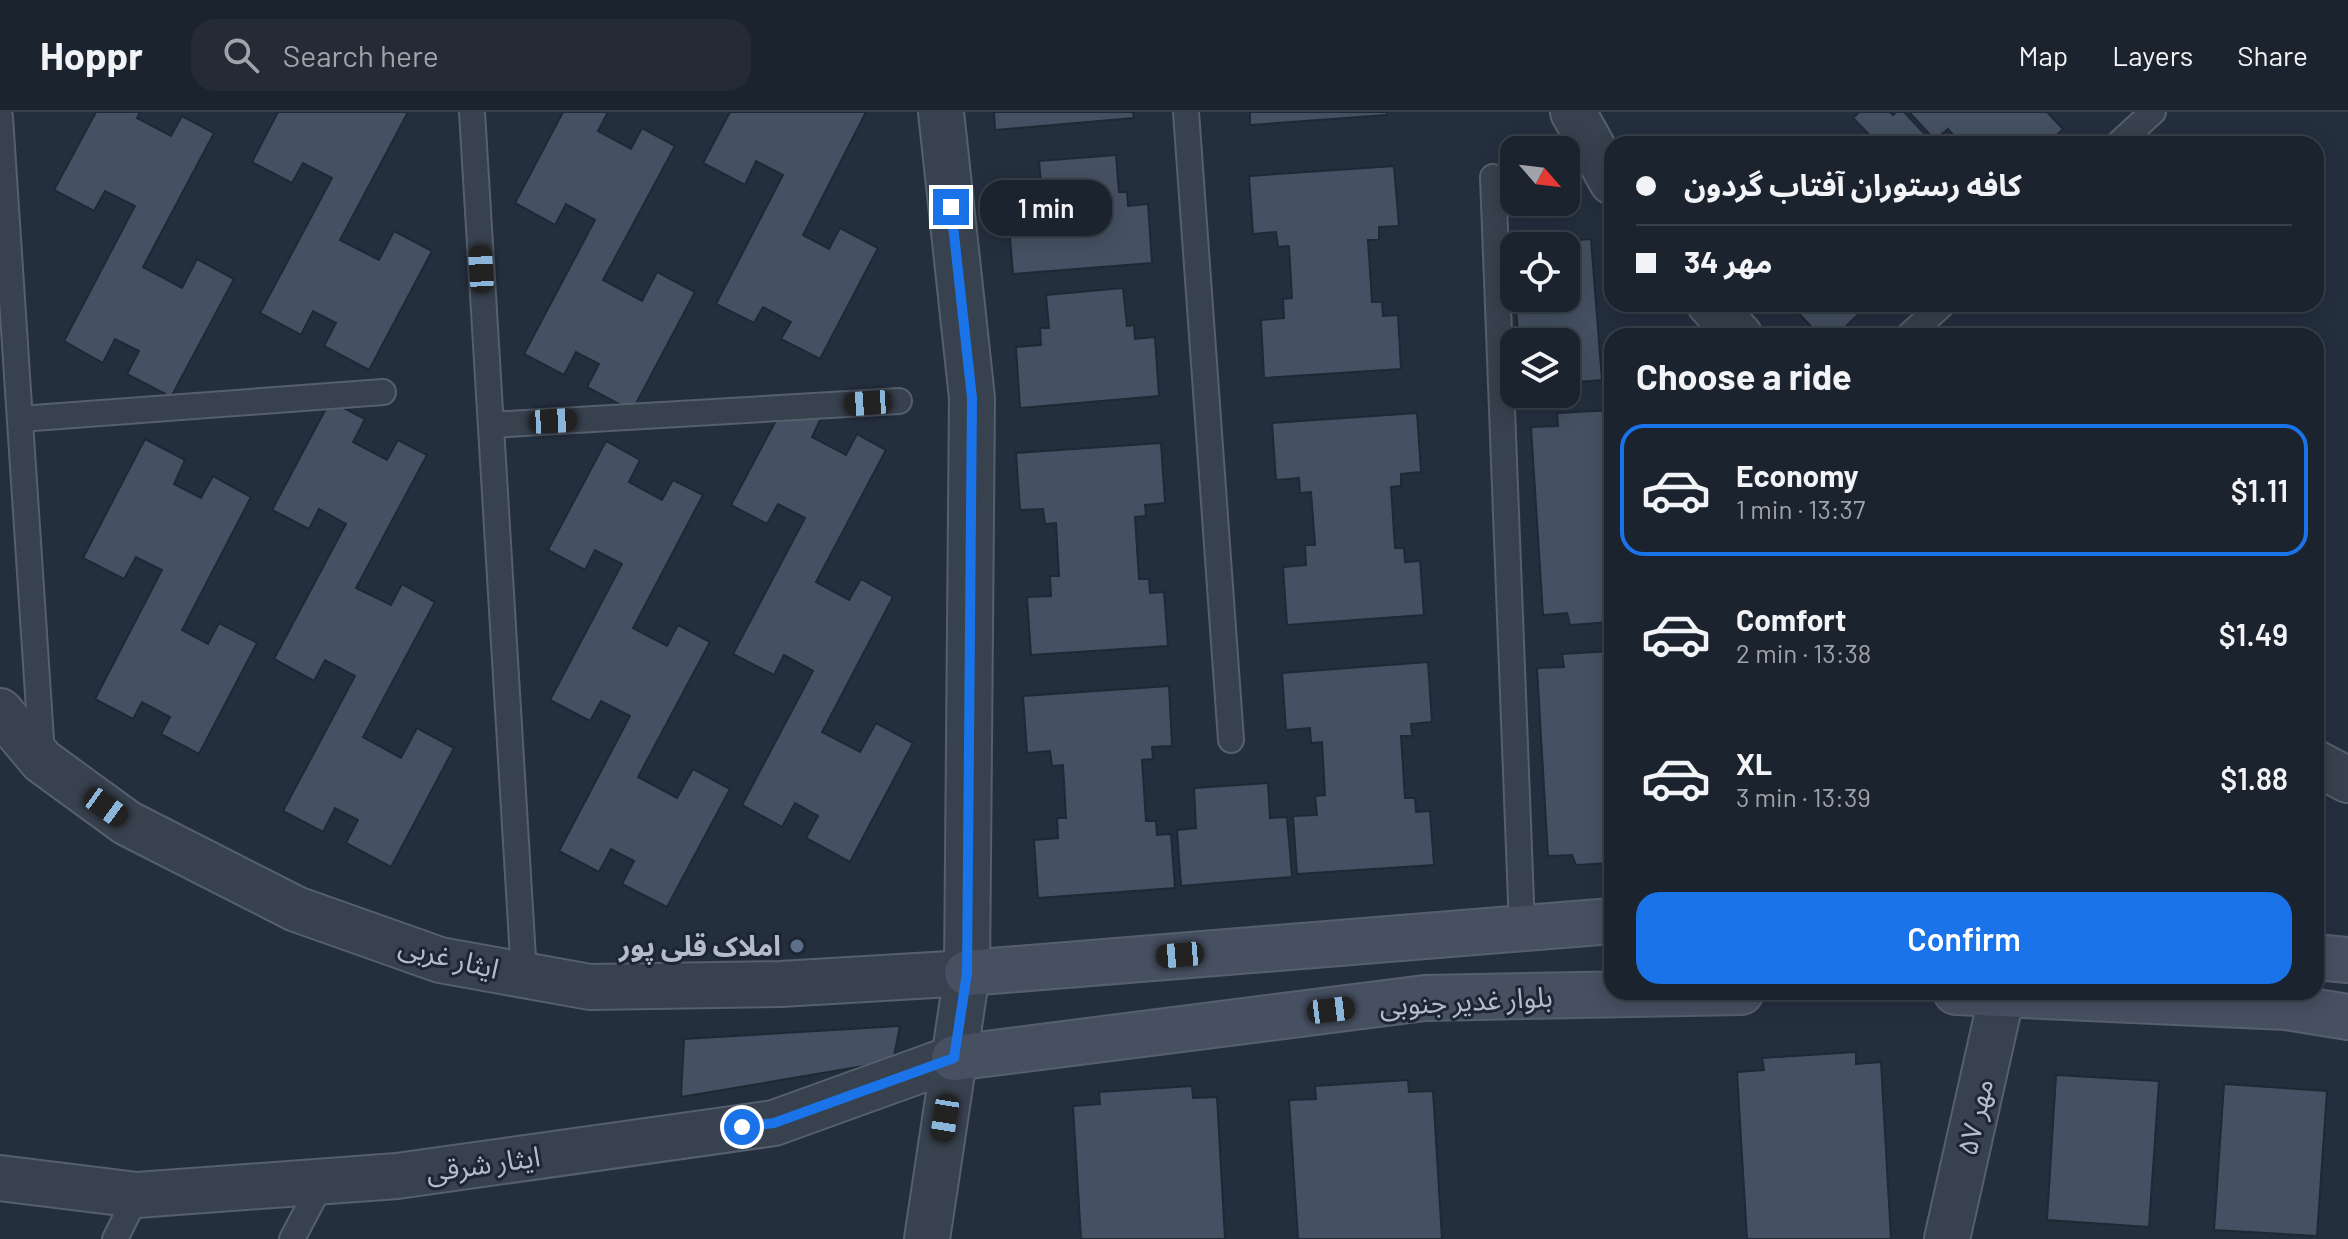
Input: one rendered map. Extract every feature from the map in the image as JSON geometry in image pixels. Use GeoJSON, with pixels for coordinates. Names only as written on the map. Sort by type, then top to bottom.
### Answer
{"type":"FeatureCollection","features":[{"type":"Feature","properties":{"kind":"main road"},"geometry":{"type":"LineString","coordinates":[[967,973],[1604,922]]}},
{"type":"Feature","properties":{"kind":"main road"},"geometry":{"type":"LineString","coordinates":[[2324,958],[2348,960]]}},
{"type":"Feature","properties":{"kind":"main road","name":"بلوار غدیر جنوبی"},"geometry":{"type":"LineString","coordinates":[[954,1058],[1425,998],[1604,995]]}},
{"type":"Feature","properties":{"kind":"main road"},"geometry":{"type":"LineString","coordinates":[[2144,1000],[2286,1007],[2348,1017]]}},
{"type":"Feature","properties":{"kind":"street"},"geometry":{"type":"LineString","coordinates":[[927,1239],[967,973],[972,398],[941,112]]}},
{"type":"Feature","properties":{"kind":"street"},"geometry":{"type":"LineString","coordinates":[[1573,112],[1604,168]]}},
{"type":"Feature","properties":{"kind":"street"},"geometry":{"type":"LineString","coordinates":[[1718,312],[1732,328]]}},
{"type":"Feature","properties":{"kind":"street","name":"ایثار غربی"},"geometry":{"type":"LineString","coordinates":[[0,711],[42,761],[127,823],[296,909],[440,960],[590,987],[781,984],[967,973]]}},
{"type":"Feature","properties":{"kind":"street"},"geometry":{"type":"LineString","coordinates":[[2324,767],[2348,780]]}},
{"type":"Feature","properties":{"kind":"street","name":"مهر ۵۷"},"geometry":{"type":"LineString","coordinates":[[1947,1239],[2000,1000]]}},
{"type":"Feature","properties":{"kind":"street","name":"ایثار شرقی"},"geometry":{"type":"LineString","coordinates":[[0,1178],[137,1195],[397,1176],[774,1123],[954,1058]]}},
{"type":"Feature","properties":{"kind":"lane"},"geometry":{"type":"LineString","coordinates":[[472,112],[524,975]]}},
{"type":"Feature","properties":{"kind":"lane"},"geometry":{"type":"LineString","coordinates":[[1186,112],[1231,740]]}},
{"type":"Feature","properties":{"kind":"lane"},"geometry":{"type":"LineString","coordinates":[[2127,136],[2153,112]]}},
{"type":"Feature","properties":{"kind":"lane"},"geometry":{"type":"LineString","coordinates":[[0,117],[42,761]]}},
{"type":"Feature","properties":{"kind":"lane"},"geometry":{"type":"LineString","coordinates":[[1493,177],[1522,927]]}},
{"type":"Feature","properties":{"kind":"lane"},"geometry":{"type":"LineString","coordinates":[[1917,328],[1934,312]]}},
{"type":"Feature","properties":{"kind":"lane"},"geometry":{"type":"LineString","coordinates":[[20,419],[383,392]]}},
{"type":"Feature","properties":{"kind":"lane"},"geometry":{"type":"LineString","coordinates":[[491,425],[899,401]]}},
{"type":"Feature","properties":{"kind":"lane"},"geometry":{"type":"LineString","coordinates":[[292,1239],[322,1182]]}},
{"type":"Feature","properties":{"kind":"lane"},"geometry":{"type":"LineString","coordinates":[[115,1239],[137,1195]]}},
{"type":"Feature","properties":{"kind":"building"},"geometry":{"type":"Polygon","coordinates":[[[96,112],[140,112],[137,118],[171,136],[182,116],[214,133],[143,267],[182,288],[197,259],[234,279],[171,397],[127,374],[139,351],[115,339],[103,363],[64,341],[135,206],[105,191],[94,211],[54,190],[96,112]]]}},
{"type":"Feature","properties":{"kind":"building"},"geometry":{"type":"Polygon","coordinates":[[[278,112],[408,112],[340,240],[379,260],[394,231],[432,251],[369,370],[324,346],[336,323],[313,311],[301,335],[260,313],[332,178],[303,163],[292,183],[252,162],[278,112]]]}},
{"type":"Feature","properties":{"kind":"building"},"geometry":{"type":"Polygon","coordinates":[[[563,112],[608,112],[598,131],[631,149],[642,128],[675,146],[603,280],[642,301],[657,272],[695,292],[632,411],[587,387],[599,364],[576,352],[564,375],[524,354],[595,220],[566,204],[555,225],[515,203],[563,112]]]}},
{"type":"Feature","properties":{"kind":"building"},"geometry":{"type":"Polygon","coordinates":[[[730,112],[866,112],[803,235],[829,249],[840,228],[878,248],[820,359],[781,339],[791,322],[763,307],[754,323],[716,304],[783,175],[756,161],[745,185],[703,163],[730,112]]]}},
{"type":"Feature","properties":{"kind":"building"},"geometry":{"type":"Polygon","coordinates":[[[994,112],[1133,112],[1134,118],[995,130],[994,112]]]}},
{"type":"Feature","properties":{"kind":"building"},"geometry":{"type":"Polygon","coordinates":[[[1250,112],[1387,112],[1387,115],[1250,125],[1250,112]]]}},
{"type":"Feature","properties":{"kind":"building"},"geometry":{"type":"Polygon","coordinates":[[[1859,112],[1890,112],[1893,115],[1904,112],[1926,136],[1870,136],[1853,118],[1859,112]]]}},
{"type":"Feature","properties":{"kind":"building"},"geometry":{"type":"Polygon","coordinates":[[[1909,112],[2047,112],[2063,129],[2056,136],[1954,136],[1948,129],[1940,136],[1931,136],[1909,112]]]}},
{"type":"Feature","properties":{"kind":"building"},"geometry":{"type":"Polygon","coordinates":[[[1116,155],[1119,192],[1127,192],[1128,206],[1148,204],[1152,263],[1013,274],[1008,213],[1034,212],[1033,195],[1042,194],[1039,161],[1116,155]]]}},
{"type":"Feature","properties":{"kind":"building"},"geometry":{"type":"Polygon","coordinates":[[[1394,166],[1399,226],[1379,227],[1379,240],[1368,240],[1372,302],[1382,302],[1383,316],[1398,315],[1401,369],[1264,378],[1261,320],[1284,318],[1283,299],[1292,298],[1289,246],[1278,247],[1276,232],[1253,234],[1249,176],[1394,166]]]}},
{"type":"Feature","properties":{"kind":"building"},"geometry":{"type":"Polygon","coordinates":[[[1591,239],[1602,380],[1580,382],[1580,328],[1518,328],[1516,312],[1580,312],[1580,240],[1591,239]]]}},
{"type":"Feature","properties":{"kind":"building"},"geometry":{"type":"Polygon","coordinates":[[[1123,288],[1127,326],[1134,325],[1135,339],[1155,337],[1159,396],[1020,408],[1016,347],[1041,345],[1040,328],[1049,328],[1046,295],[1123,288]]]}},
{"type":"Feature","properties":{"kind":"building"},"geometry":{"type":"Polygon","coordinates":[[[1798,312],[1861,312],[1844,328],[1812,328],[1798,312]]]}},
{"type":"Feature","properties":{"kind":"building"},"geometry":{"type":"Polygon","coordinates":[[[789,396],[823,414],[812,437],[846,455],[857,434],[886,450],[816,582],[849,600],[861,579],[893,597],[822,732],[860,752],[876,723],[913,743],[850,862],[806,838],[818,816],[795,803],[782,827],[742,805],[813,671],[784,655],[774,675],[733,654],[805,518],[778,504],[767,524],[731,505],[789,396]]]}},
{"type":"Feature","properties":{"kind":"building"},"geometry":{"type":"Polygon","coordinates":[[[330,401],[365,419],[353,442],[387,460],[398,440],[427,455],[356,588],[391,605],[402,584],[435,602],[363,737],[401,758],[417,728],[454,748],[391,867],[346,843],[358,820],[335,808],[323,832],[283,811],[355,676],[325,660],[314,681],[274,659],[346,524],[319,509],[309,529],[272,510],[330,401]]]}},
{"type":"Feature","properties":{"kind":"building"},"geometry":{"type":"Polygon","coordinates":[[[1604,410],[1604,623],[1570,625],[1567,613],[1543,615],[1531,427],[1558,426],[1557,413],[1604,410]]]}},
{"type":"Feature","properties":{"kind":"building"},"geometry":{"type":"Polygon","coordinates":[[[1417,413],[1421,472],[1401,474],[1401,486],[1391,487],[1395,548],[1404,548],[1405,562],[1420,561],[1424,615],[1287,625],[1283,567],[1306,565],[1305,545],[1315,545],[1311,492],[1300,493],[1299,478],[1276,480],[1272,423],[1417,413]]]}},
{"type":"Feature","properties":{"kind":"building"},"geometry":{"type":"Polygon","coordinates":[[[145,439],[185,460],[174,484],[201,498],[213,476],[251,497],[182,630],[208,644],[219,623],[257,643],[199,754],[161,734],[170,717],[142,702],[133,719],[95,699],[162,570],[136,557],[124,579],[83,558],[145,439]]]}},
{"type":"Feature","properties":{"kind":"building"},"geometry":{"type":"Polygon","coordinates":[[[606,441],[640,460],[629,482],[662,500],[673,480],[703,495],[633,628],[667,646],[678,625],[710,642],[638,777],[677,798],[693,769],[730,789],[667,907],[622,884],[634,861],[611,849],[599,872],[559,851],[630,716],[601,701],[590,721],[550,700],[622,564],[595,550],[585,570],[548,550],[606,441]]]}},
{"type":"Feature","properties":{"kind":"building"},"geometry":{"type":"Polygon","coordinates":[[[1161,443],[1165,503],[1145,505],[1146,516],[1135,517],[1139,579],[1149,579],[1150,593],[1164,592],[1168,646],[1031,655],[1027,597],[1051,596],[1050,576],[1059,576],[1056,523],[1045,524],[1043,509],[1020,510],[1016,453],[1161,443]]]}},
{"type":"Feature","properties":{"kind":"building"},"geometry":{"type":"Polygon","coordinates":[[[1604,651],[1604,863],[1576,865],[1572,855],[1548,856],[1537,668],[1564,667],[1562,654],[1604,651]]]}},
{"type":"Feature","properties":{"kind":"building"},"geometry":{"type":"Polygon","coordinates":[[[1428,662],[1432,722],[1411,724],[1412,736],[1401,736],[1405,798],[1415,798],[1416,812],[1430,811],[1434,865],[1297,874],[1293,816],[1317,815],[1315,796],[1325,795],[1322,742],[1311,743],[1310,728],[1286,730],[1282,673],[1428,662]]]}},
{"type":"Feature","properties":{"kind":"building"},"geometry":{"type":"Polygon","coordinates":[[[1169,686],[1172,746],[1152,747],[1153,759],[1142,760],[1146,821],[1156,821],[1157,835],[1171,834],[1175,888],[1038,898],[1034,840],[1058,838],[1057,818],[1066,818],[1063,765],[1052,766],[1050,751],[1027,753],[1023,696],[1169,686]]]}},
{"type":"Feature","properties":{"kind":"building"},"geometry":{"type":"Polygon","coordinates":[[[1268,783],[1270,818],[1287,817],[1292,877],[1181,886],[1177,830],[1196,828],[1194,788],[1268,783]]]}},
{"type":"Feature","properties":{"kind":"building"},"geometry":{"type":"Polygon","coordinates":[[[900,1026],[893,1061],[681,1097],[684,1039],[900,1026]]]}},
{"type":"Feature","properties":{"kind":"building"},"geometry":{"type":"Polygon","coordinates":[[[1856,1052],[1856,1064],[1881,1062],[1891,1239],[1747,1239],[1737,1072],[1764,1070],[1762,1058],[1856,1052]]]}},
{"type":"Feature","properties":{"kind":"building"},"geometry":{"type":"Polygon","coordinates":[[[2056,1075],[2159,1081],[2149,1227],[2047,1220],[2056,1075]]]}},
{"type":"Feature","properties":{"kind":"building"},"geometry":{"type":"Polygon","coordinates":[[[1408,1080],[1409,1092],[1433,1091],[1442,1239],[1298,1239],[1289,1100],[1316,1099],[1315,1086],[1408,1080]]]}},
{"type":"Feature","properties":{"kind":"building"},"geometry":{"type":"Polygon","coordinates":[[[2224,1084],[2327,1091],[2317,1236],[2214,1230],[2224,1084]]]}},
{"type":"Feature","properties":{"kind":"building"},"geometry":{"type":"Polygon","coordinates":[[[1192,1086],[1193,1098],[1217,1097],[1225,1239],[1081,1239],[1073,1106],[1100,1104],[1099,1092],[1192,1086]]]}},
{"type":"Feature","properties":{"kind":"place","name":"املاک قلی پور"},"geometry":{"type":"Point","coordinates":[797,946]}},
{"type":"Feature","properties":{"kind":"route"},"geometry":{"type":"LineString","coordinates":[[742,1127],[774,1123],[954,1058],[967,973],[972,398],[951,207]]}}]}
